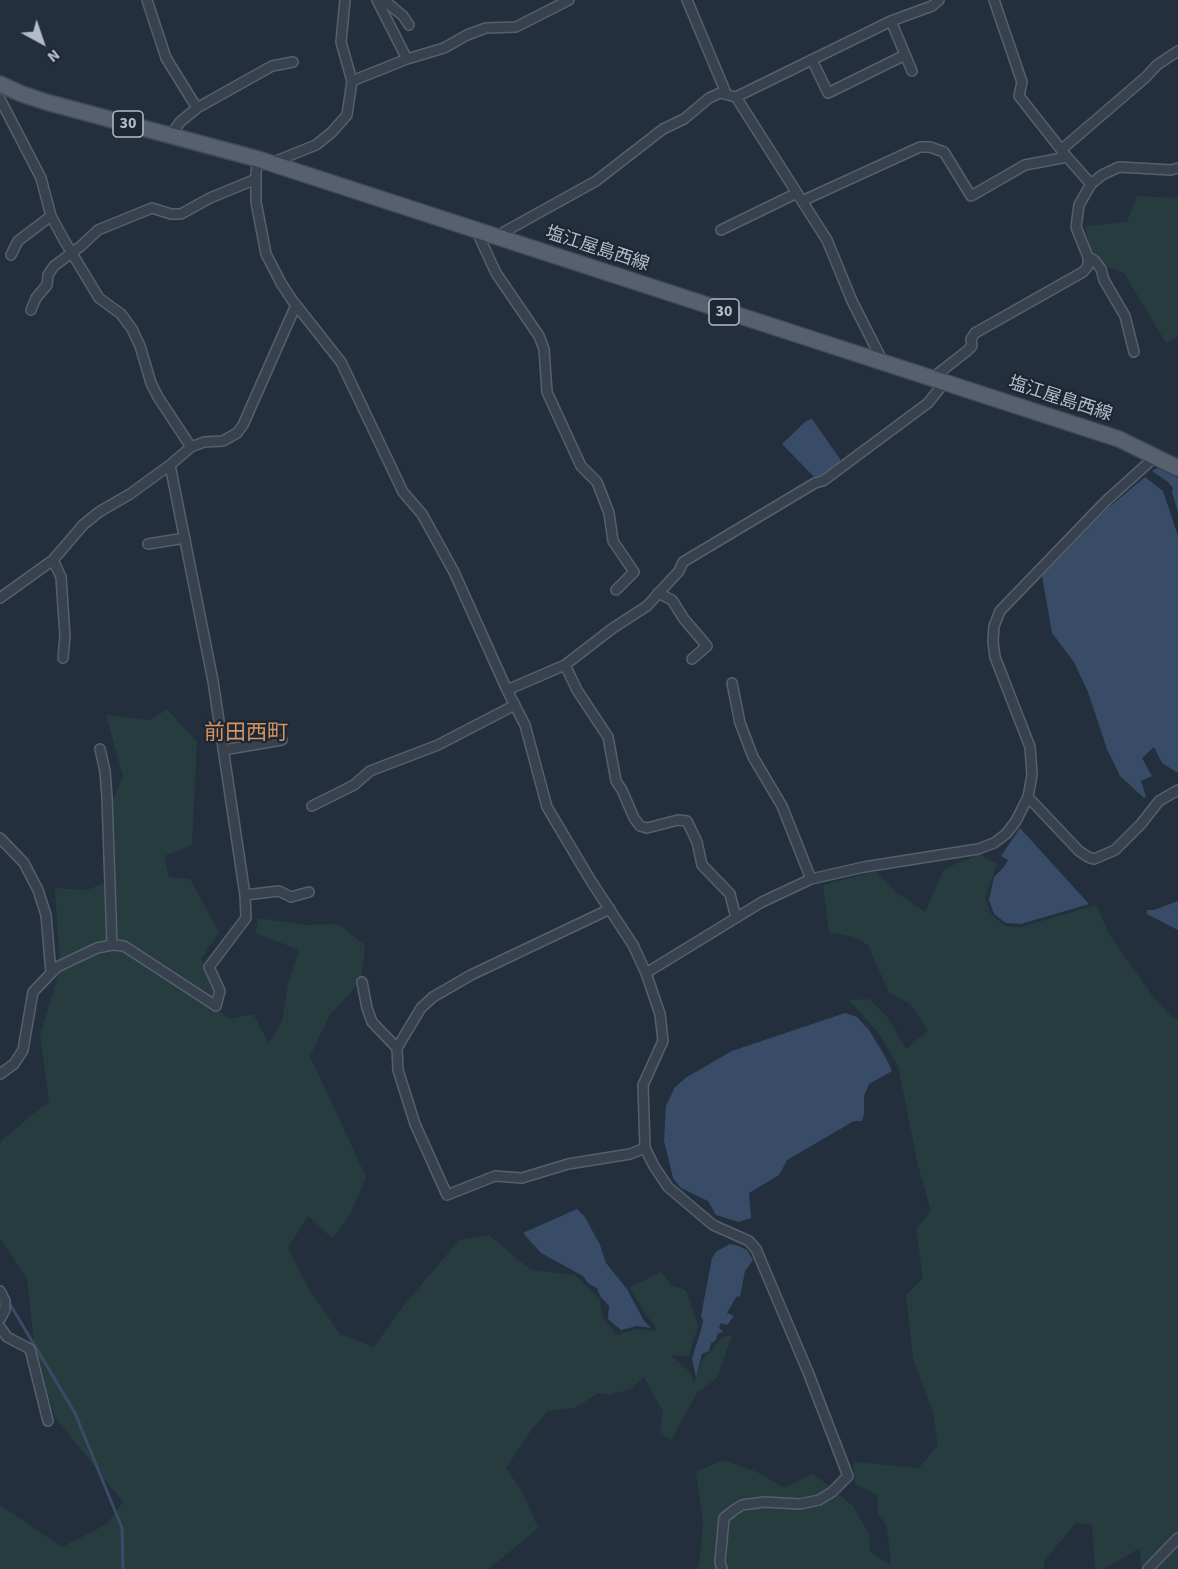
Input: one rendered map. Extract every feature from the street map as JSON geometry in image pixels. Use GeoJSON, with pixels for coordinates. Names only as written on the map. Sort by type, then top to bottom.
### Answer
{"type":"FeatureCollection","features":[{"type":"Feature","properties":{"kind":"main road","name":"塩江屋島西線"},"geometry":{"type":"LineString","coordinates":[[0,84],[46,102],[171,135],[261,167],[494,237],[1119,440],[1178,468]]}},
{"type":"Feature","properties":{"kind":"street"},"geometry":{"type":"LineString","coordinates":[[147,0],[166,57],[197,108]]}},
{"type":"Feature","properties":{"kind":"street"},"geometry":{"type":"LineString","coordinates":[[31,310],[36,298],[47,285],[48,275],[54,266],[98,230],[152,208],[171,214],[182,214],[261,167],[316,145],[332,132],[347,115],[352,81],[341,42],[345,0]]}},
{"type":"Feature","properties":{"kind":"street"},"geometry":{"type":"LineString","coordinates":[[377,0],[407,59]]}},
{"type":"Feature","properties":{"kind":"street"},"geometry":{"type":"LineString","coordinates":[[384,0],[403,16],[408,26]]}},
{"type":"Feature","properties":{"kind":"street"},"geometry":{"type":"LineString","coordinates":[[352,81],[407,59],[444,48],[467,35],[486,28],[516,27],[569,0]]}},
{"type":"Feature","properties":{"kind":"street"},"geometry":{"type":"LineString","coordinates":[[687,0],[726,93]]}},
{"type":"Feature","properties":{"kind":"street"},"geometry":{"type":"LineString","coordinates":[[736,97],[891,21],[932,6],[939,0]]}},
{"type":"Feature","properties":{"kind":"street"},"geometry":{"type":"LineString","coordinates":[[994,0],[1022,82],[1019,96],[1064,154],[1091,184]]}},
{"type":"Feature","properties":{"kind":"street"},"geometry":{"type":"LineString","coordinates":[[891,21],[912,71]]}},
{"type":"Feature","properties":{"kind":"street"},"geometry":{"type":"LineString","coordinates":[[721,230],[920,147],[930,147],[944,152],[971,196],[1025,165],[1064,154],[1157,64],[1178,51]]}},
{"type":"Feature","properties":{"kind":"street"},"geometry":{"type":"LineString","coordinates":[[812,60],[828,93],[905,55]]}},
{"type":"Feature","properties":{"kind":"street"},"geometry":{"type":"LineString","coordinates":[[171,135],[180,122],[197,108],[272,66],[293,62]]}},
{"type":"Feature","properties":{"kind":"street"},"geometry":{"type":"LineString","coordinates":[[494,237],[597,181],[663,129],[684,119],[709,98],[726,93],[736,97],[827,240],[852,301],[883,364]]}},
{"type":"Feature","properties":{"kind":"street"},"geometry":{"type":"LineString","coordinates":[[0,99],[3,112],[41,178],[51,216],[99,298],[121,314],[132,329],[140,346],[151,383],[191,447]]}},
{"type":"Feature","properties":{"kind":"street"},"geometry":{"type":"LineString","coordinates":[[261,167],[259,222],[266,254],[296,305],[341,362],[404,492],[422,514],[454,572],[525,725],[547,807],[633,945],[646,973],[660,1014],[663,1041],[643,1085],[645,1148],[668,1187],[713,1225],[749,1241],[756,1249],[812,1381],[848,1476],[832,1492],[819,1500],[800,1504],[764,1502],[742,1505],[734,1510],[724,1518],[720,1562],[722,1569]]}},
{"type":"Feature","properties":{"kind":"street"},"geometry":{"type":"LineString","coordinates":[[507,690],[565,665],[613,628],[647,606],[679,571],[683,562],[815,483],[823,481],[928,403],[938,381],[972,346],[971,339],[975,333],[1083,272],[1088,266],[1088,257],[1076,227],[1079,205],[1091,184],[1102,175],[1119,167],[1171,170],[1178,168]]}},
{"type":"Feature","properties":{"kind":"street"},"geometry":{"type":"LineString","coordinates":[[11,255],[18,241],[51,216]]}},
{"type":"Feature","properties":{"kind":"street"},"geometry":{"type":"LineString","coordinates":[[477,232],[496,273],[539,336],[544,349],[547,392],[581,466],[597,482],[609,513],[613,541],[634,572],[616,590]]}},
{"type":"Feature","properties":{"kind":"street"},"geometry":{"type":"LineString","coordinates":[[1088,257],[1094,260],[1101,269],[1104,280],[1125,316],[1134,352]]}},
{"type":"Feature","properties":{"kind":"street"},"geometry":{"type":"LineString","coordinates":[[0,598],[53,560],[83,525],[99,512],[130,494],[191,447],[204,442],[223,441],[237,433],[296,305]]}},
{"type":"Feature","properties":{"kind":"street"},"geometry":{"type":"LineString","coordinates":[[646,973],[762,902],[811,879],[864,867],[978,849],[994,843],[1006,834],[1016,821],[1028,797],[1032,775],[1030,747],[995,657],[994,626],[1000,611],[1106,501],[1156,456]]}},
{"type":"Feature","properties":{"kind":"street"},"geometry":{"type":"LineString","coordinates":[[0,1074],[14,1064],[23,1050],[33,992],[57,967],[77,957],[112,945],[124,946],[216,1006],[220,991],[209,967],[246,918],[245,895],[213,681],[170,465]]}},
{"type":"Feature","properties":{"kind":"street"},"geometry":{"type":"LineString","coordinates":[[148,544],[185,538]]}},
{"type":"Feature","properties":{"kind":"street"},"geometry":{"type":"LineString","coordinates":[[53,560],[61,577],[65,636],[63,658]]}},
{"type":"Feature","properties":{"kind":"street"},"geometry":{"type":"LineString","coordinates":[[658,593],[672,600],[684,620],[707,646],[692,659]]}},
{"type":"Feature","properties":{"kind":"street"},"geometry":{"type":"LineString","coordinates":[[565,665],[577,690],[608,737],[616,781],[634,818],[640,826],[647,828],[687,820],[697,842],[702,865],[730,894],[736,918]]}},
{"type":"Feature","properties":{"kind":"street"},"geometry":{"type":"LineString","coordinates":[[732,683],[740,723],[753,757],[782,806],[811,879]]}},
{"type":"Feature","properties":{"kind":"street"},"geometry":{"type":"LineString","coordinates":[[312,806],[354,785],[370,771],[438,745],[515,705]]}},
{"type":"Feature","properties":{"kind":"street"},"geometry":{"type":"LineString","coordinates":[[223,750],[282,740]]}},
{"type":"Feature","properties":{"kind":"street"},"geometry":{"type":"LineString","coordinates":[[100,749],[107,797],[112,945]]}},
{"type":"Feature","properties":{"kind":"street"},"geometry":{"type":"LineString","coordinates":[[1028,797],[1079,851],[1094,859],[1115,850],[1141,824],[1159,801],[1178,790]]}},
{"type":"Feature","properties":{"kind":"street"},"geometry":{"type":"LineString","coordinates":[[0,838],[24,863],[39,890],[46,915],[51,973]]}},
{"type":"Feature","properties":{"kind":"street"},"geometry":{"type":"LineString","coordinates":[[245,895],[279,891],[291,897],[309,892]]}},
{"type":"Feature","properties":{"kind":"street"},"geometry":{"type":"LineString","coordinates":[[610,909],[471,975],[433,997],[421,1008],[397,1048],[398,1070],[415,1124],[447,1195],[495,1176],[522,1178],[568,1164],[630,1154],[645,1148]]}},
{"type":"Feature","properties":{"kind":"street"},"geometry":{"type":"LineString","coordinates":[[362,982],[372,1022],[397,1048]]}},
{"type":"Feature","properties":{"kind":"street"},"geometry":{"type":"LineString","coordinates":[[0,1291],[5,1301],[5,1310],[0,1319]]}},
{"type":"Feature","properties":{"kind":"street"},"geometry":{"type":"LineString","coordinates":[[0,1327],[6,1337],[30,1349],[48,1422]]}},
{"type":"Feature","properties":{"kind":"street"},"geometry":{"type":"LineString","coordinates":[[1148,1569],[1178,1538]]}},
{"type":"Feature","properties":{"kind":"green space"},"geometry":{"type":"Polygon","coordinates":[[[1137,196],[1178,198],[1178,336],[1166,343],[1124,273],[1090,261],[1086,226],[1127,222],[1137,196]]]}},
{"type":"Feature","properties":{"kind":"green space"},"geometry":{"type":"Polygon","coordinates":[[[167,709],[197,742],[192,845],[164,856],[169,877],[190,879],[219,932],[201,959],[214,988],[217,1010],[230,1019],[253,1014],[269,1043],[282,1021],[288,985],[299,950],[256,933],[258,918],[306,925],[339,924],[365,945],[361,981],[330,1015],[310,1056],[366,1177],[352,1211],[333,1239],[308,1216],[288,1248],[310,1291],[340,1334],[374,1347],[405,1304],[459,1240],[489,1235],[531,1270],[575,1275],[600,1299],[602,1317],[617,1335],[636,1329],[653,1331],[656,1329],[629,1288],[661,1272],[671,1285],[686,1290],[698,1325],[689,1356],[670,1355],[689,1371],[694,1382],[703,1359],[723,1337],[732,1335],[717,1378],[697,1393],[671,1440],[660,1434],[663,1412],[644,1377],[631,1389],[609,1395],[599,1393],[575,1408],[548,1411],[532,1429],[506,1468],[523,1493],[538,1528],[489,1569],[0,1569],[0,1505],[62,1547],[107,1524],[123,1502],[55,1417],[35,1352],[27,1279],[0,1238],[0,1145],[2,1140],[49,1101],[40,1035],[60,971],[55,888],[87,890],[114,879],[111,804],[123,776],[106,715],[151,720],[167,709]]]}},
{"type":"Feature","properties":{"kind":"green space"},"geometry":{"type":"Polygon","coordinates":[[[979,854],[997,864],[985,898],[991,914],[1005,926],[1021,927],[1096,905],[1109,934],[1154,998],[1174,1019],[1178,1019],[1178,1569],[1141,1569],[1140,1548],[1104,1569],[1095,1569],[1092,1525],[1076,1523],[1045,1560],[1043,1569],[697,1569],[703,1521],[696,1472],[723,1460],[757,1472],[785,1488],[813,1473],[853,1506],[869,1534],[870,1551],[891,1566],[887,1527],[878,1514],[877,1495],[855,1484],[853,1462],[919,1468],[938,1445],[933,1412],[913,1359],[906,1295],[923,1278],[916,1229],[931,1211],[918,1165],[898,1066],[878,1032],[849,1000],[869,999],[888,1018],[906,1049],[928,1030],[910,1004],[889,993],[868,945],[853,937],[829,932],[823,885],[876,871],[897,893],[925,912],[944,869],[979,854]]]}},
{"type":"Feature","properties":{"kind":"water"},"geometry":{"type":"Polygon","coordinates":[[[812,419],[840,459],[840,463],[821,478],[816,479],[782,444],[806,421],[812,419]]]}},
{"type":"Feature","properties":{"kind":"water"},"geometry":{"type":"Polygon","coordinates":[[[1157,468],[1178,478],[1178,512],[1173,488],[1152,471],[1157,468]]]}},
{"type":"Feature","properties":{"kind":"water"},"geometry":{"type":"Polygon","coordinates":[[[1145,477],[1163,491],[1178,536],[1178,773],[1162,763],[1154,747],[1142,758],[1152,776],[1141,781],[1146,797],[1144,798],[1120,776],[1107,749],[1088,692],[1074,662],[1052,633],[1042,576],[1107,509],[1145,477]]]}},
{"type":"Feature","properties":{"kind":"water"},"geometry":{"type":"Polygon","coordinates":[[[1020,828],[1089,904],[1021,924],[1006,923],[994,914],[989,900],[994,877],[1008,860],[1001,856],[1020,828]]]}},
{"type":"Feature","properties":{"kind":"water"},"geometry":{"type":"Polygon","coordinates":[[[1178,901],[1178,930],[1147,914],[1147,910],[1154,910],[1178,901]]]}},
{"type":"Feature","properties":{"kind":"water"},"geometry":{"type":"Polygon","coordinates":[[[845,1013],[857,1017],[869,1030],[892,1071],[869,1084],[864,1096],[862,1121],[854,1121],[787,1160],[779,1175],[749,1193],[751,1218],[739,1222],[716,1215],[708,1201],[681,1188],[673,1178],[664,1141],[666,1106],[675,1087],[687,1077],[732,1051],[845,1013]]]}},
{"type":"Feature","properties":{"kind":"water"},"geometry":{"type":"Polygon","coordinates":[[[577,1209],[585,1217],[600,1245],[606,1263],[627,1289],[644,1321],[651,1328],[637,1326],[621,1330],[608,1319],[609,1306],[600,1296],[597,1288],[589,1284],[583,1276],[541,1253],[523,1233],[577,1209]]]}},
{"type":"Feature","properties":{"kind":"water"},"geometry":{"type":"Polygon","coordinates":[[[730,1244],[747,1250],[753,1260],[745,1271],[740,1296],[736,1297],[727,1313],[734,1316],[727,1325],[721,1323],[719,1328],[724,1332],[718,1333],[709,1351],[702,1354],[696,1377],[692,1358],[703,1321],[701,1316],[712,1258],[717,1251],[730,1244]]]}},
{"type":"Feature","properties":{"kind":"waterway"},"geometry":{"type":"LineString","coordinates":[[8,1301],[75,1413],[122,1528],[123,1569]]}},
{"type":"Feature","properties":{"kind":"district","name":"前田西町"},"geometry":{"type":"Point","coordinates":[246,734]}}]}
